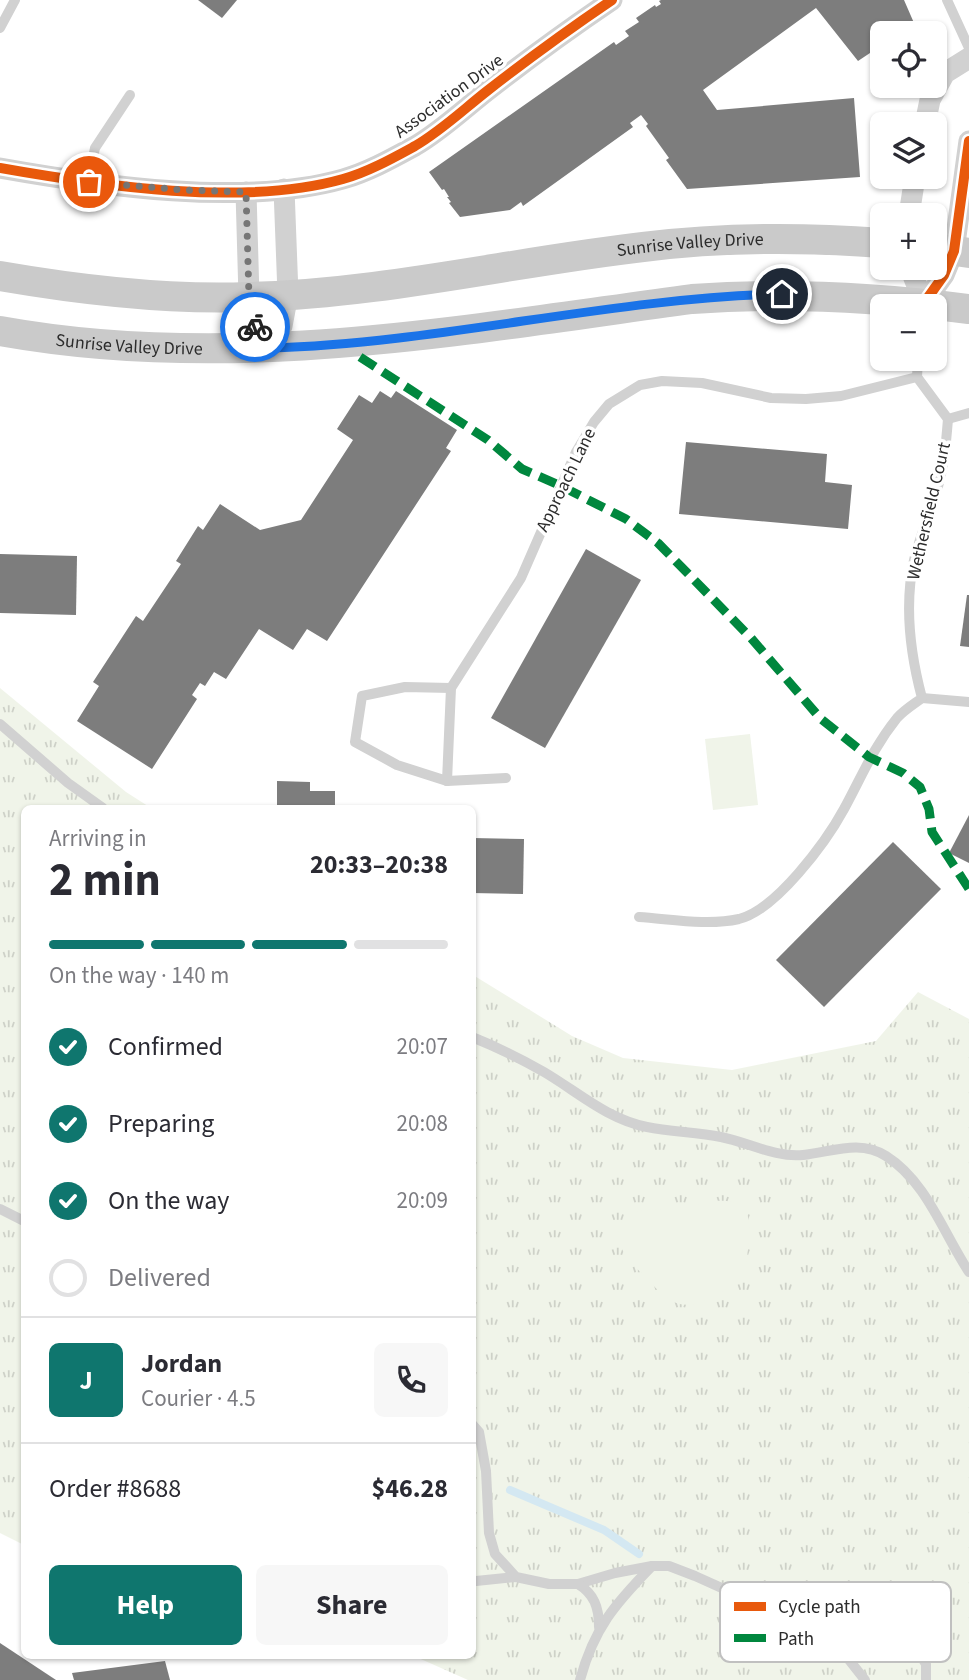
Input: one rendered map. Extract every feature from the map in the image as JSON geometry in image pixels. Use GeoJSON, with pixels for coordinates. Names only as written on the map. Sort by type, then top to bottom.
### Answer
{"type":"FeatureCollection","features":[{"type":"Feature","properties":{"kind":"main road","name":"Sunrise Valley Drive"},"geometry":{"type":"LineString","coordinates":[[0,276],[45,284],[184,297],[249,298],[377,286],[644,246],[740,239],[870,243]]}},
{"type":"Feature","properties":{"kind":"main road","name":"Sunrise Valley Drive"},"geometry":{"type":"LineString","coordinates":[[0,331],[84,344],[138,348],[270,348],[369,342],[737,295],[835,295],[870,299]]}},
{"type":"Feature","properties":{"kind":"main road","name":"Sunrise Valley Drive"},"geometry":{"type":"LineString","coordinates":[[947,307],[969,309]]}},
{"type":"Feature","properties":{"kind":"street","name":"Association Drive"},"geometry":{"type":"LineString","coordinates":[[0,168],[89,182],[246,192],[316,185],[345,178],[417,145],[547,44],[612,0]]}},
{"type":"Feature","properties":{"kind":"street"},"geometry":{"type":"LineString","coordinates":[[928,112],[930,100],[945,73],[969,58]]}},
{"type":"Feature","properties":{"kind":"street"},"geometry":{"type":"LineString","coordinates":[[931,294],[944,275],[952,251],[969,141]]}},
{"type":"Feature","properties":{"kind":"street"},"geometry":{"type":"LineString","coordinates":[[246,192],[249,298],[255,328],[270,348],[282,326],[288,294],[284,189]]}},
{"type":"Feature","properties":{"kind":"lane"},"geometry":{"type":"LineString","coordinates":[[0,28],[15,0]]}},
{"type":"Feature","properties":{"kind":"lane"},"geometry":{"type":"LineString","coordinates":[[947,0],[969,48]]}},
{"type":"Feature","properties":{"kind":"lane"},"geometry":{"type":"LineString","coordinates":[[89,182],[95,148],[130,95]]}},
{"type":"Feature","properties":{"kind":"lane"},"geometry":{"type":"LineString","coordinates":[[917,371],[917,377]]}},
{"type":"Feature","properties":{"kind":"lane","name":"Wethersfield Court"},"geometry":{"type":"LineString","coordinates":[[917,377],[948,419],[945,456],[914,561],[910,593],[913,666],[922,698]]}},
{"type":"Feature","properties":{"kind":"lane","name":"Approach Lane"},"geometry":{"type":"LineString","coordinates":[[451,688],[521,578],[576,452],[594,422],[609,404],[640,385],[662,381],[702,383],[771,398],[806,399],[841,396],[917,377]]}},
{"type":"Feature","properties":{"kind":"lane"},"geometry":{"type":"LineString","coordinates":[[948,419],[969,413]]}},
{"type":"Feature","properties":{"kind":"lane"},"geometry":{"type":"LineString","coordinates":[[447,781],[451,688],[405,687],[362,695],[355,742],[397,765],[447,781],[506,778]]}},
{"type":"Feature","properties":{"kind":"lane"},"geometry":{"type":"LineString","coordinates":[[639,916],[712,922],[741,918],[762,909],[780,895],[835,822],[869,758],[899,715],[922,698],[969,702]]}},
{"type":"Feature","properties":{"kind":"lane"},"geometry":{"type":"LineString","coordinates":[[0,724],[68,783],[99,805]]}},
{"type":"Feature","properties":{"kind":"lane"},"geometry":{"type":"LineString","coordinates":[[476,1039],[545,1073],[618,1119],[648,1128],[724,1137],[767,1150],[801,1155],[867,1147],[886,1156],[906,1171],[926,1197],[953,1249],[969,1272]]}},
{"type":"Feature","properties":{"kind":"lane"},"geometry":{"type":"LineString","coordinates":[[0,1209],[21,1220]]}},
{"type":"Feature","properties":{"kind":"lane"},"geometry":{"type":"LineString","coordinates":[[476,1429],[484,1453],[489,1533],[495,1554],[516,1577]]}},
{"type":"Feature","properties":{"kind":"lane"},"geometry":{"type":"LineString","coordinates":[[476,1581],[516,1577],[549,1584],[578,1584],[615,1573],[652,1566],[669,1566],[720,1587]]}},
{"type":"Feature","properties":{"kind":"lane"},"geometry":{"type":"LineString","coordinates":[[580,1680],[599,1627],[617,1603],[652,1566]]}},
{"type":"Feature","properties":{"kind":"lane"},"geometry":{"type":"LineString","coordinates":[[578,1584],[589,1591],[597,1605],[599,1627]]}},
{"type":"Feature","properties":{"kind":"lane"},"geometry":{"type":"LineString","coordinates":[[852,1662],[865,1680]]}},
{"type":"Feature","properties":{"kind":"lane"},"geometry":{"type":"LineString","coordinates":[[925,1662],[926,1680]]}},
{"type":"Feature","properties":{"kind":"green space"},"geometry":{"type":"Polygon","coordinates":[[[0,688],[126,792],[146,805],[21,805],[21,1544],[0,1533],[0,688]]]}},
{"type":"Feature","properties":{"kind":"green space"},"geometry":{"type":"Polygon","coordinates":[[[750,734],[758,805],[713,810],[705,739],[750,734]]]}},
{"type":"Feature","properties":{"kind":"green space"},"geometry":{"type":"Polygon","coordinates":[[[476,977],[572,1036],[623,1058],[732,1070],[876,1041],[918,992],[969,1019],[969,1680],[468,1680],[421,1659],[476,1659],[476,977]]]}},
{"type":"Feature","properties":{"kind":"green space"},"geometry":{"type":"Polygon","coordinates":[[[715,1201],[736,1203],[746,1212],[749,1226],[745,1270],[733,1285],[704,1301],[684,1305],[676,1303],[661,1293],[626,1256],[619,1237],[622,1222],[627,1216],[643,1210],[684,1208],[715,1201]]]}},
{"type":"Feature","properties":{"kind":"building"},"geometry":{"type":"Polygon","coordinates":[[[198,0],[237,0],[222,18],[198,0]]]}},
{"type":"Feature","properties":{"kind":"building"},"geometry":{"type":"Polygon","coordinates":[[[904,0],[913,21],[870,21],[870,53],[858,61],[816,8],[703,90],[717,110],[854,98],[860,177],[687,189],[666,160],[669,158],[641,115],[630,123],[633,127],[523,206],[521,202],[510,210],[460,217],[449,203],[451,202],[444,189],[442,190],[429,172],[614,42],[616,45],[629,36],[625,31],[639,22],[636,18],[661,4],[659,1],[904,0]]]}},
{"type":"Feature","properties":{"kind":"building"},"geometry":{"type":"Polygon","coordinates":[[[380,391],[391,398],[396,391],[457,430],[446,448],[451,451],[327,641],[307,629],[293,650],[259,629],[226,679],[214,672],[205,686],[200,683],[192,695],[197,699],[152,769],[77,721],[99,686],[93,682],[136,616],[143,621],[181,564],[176,561],[198,526],[203,530],[220,504],[260,530],[301,520],[353,440],[337,429],[359,395],[372,403],[380,391]]]}},
{"type":"Feature","properties":{"kind":"building"},"geometry":{"type":"Polygon","coordinates":[[[686,442],[827,454],[825,482],[852,485],[848,529],[679,514],[686,442]]]}},
{"type":"Feature","properties":{"kind":"building"},"geometry":{"type":"Polygon","coordinates":[[[586,549],[641,580],[545,748],[491,718],[586,549]]]}},
{"type":"Feature","properties":{"kind":"building"},"geometry":{"type":"Polygon","coordinates":[[[0,554],[77,556],[76,615],[0,613],[0,554]]]}},
{"type":"Feature","properties":{"kind":"building"},"geometry":{"type":"Polygon","coordinates":[[[969,595],[969,647],[960,646],[969,595]]]}},
{"type":"Feature","properties":{"kind":"building"},"geometry":{"type":"Polygon","coordinates":[[[277,781],[310,782],[310,791],[335,791],[335,805],[277,805],[277,781]]]}},
{"type":"Feature","properties":{"kind":"building"},"geometry":{"type":"Polygon","coordinates":[[[969,815],[969,863],[949,853],[969,815]]]}},
{"type":"Feature","properties":{"kind":"building"},"geometry":{"type":"Polygon","coordinates":[[[476,838],[524,839],[523,894],[476,893],[476,838]]]}},
{"type":"Feature","properties":{"kind":"building"},"geometry":{"type":"Polygon","coordinates":[[[893,842],[941,889],[824,1007],[776,960],[893,842]]]}},
{"type":"Feature","properties":{"kind":"building"},"geometry":{"type":"Polygon","coordinates":[[[0,1643],[56,1680],[0,1680],[0,1643]]]}},
{"type":"Feature","properties":{"kind":"building"},"geometry":{"type":"Polygon","coordinates":[[[165,1661],[170,1680],[74,1680],[72,1673],[165,1661]]]}},
{"type":"Feature","properties":{"kind":"waterway"},"geometry":{"type":"LineString","coordinates":[[510,1490],[604,1530],[639,1554]]}},
{"type":"Feature","properties":{"kind":"marked path"},"geometry":{"type":"LineString","coordinates":[[360,357],[488,440],[522,469],[626,519],[658,543],[751,638],[821,719],[869,757],[903,773],[920,787],[929,809],[932,832],[969,889]]}},
{"type":"Feature","properties":{"kind":"cycle path"},"geometry":{"type":"LineString","coordinates":[[0,168],[127,187],[218,193],[262,192],[343,179],[362,173],[425,140],[533,56],[612,0]]}},
{"type":"Feature","properties":{"kind":"cycle path"},"geometry":{"type":"LineString","coordinates":[[930,294],[944,275],[954,251],[969,141]]}},
{"type":"Feature","properties":{"kind":"way so far"},"geometry":{"type":"LineString","coordinates":[[89,182],[129,187],[246,192],[249,298],[255,327]]}},
{"type":"Feature","properties":{"kind":"route"},"geometry":{"type":"LineString","coordinates":[[255,327],[270,348],[310,347],[433,335],[692,299],[782,294]]}}]}
